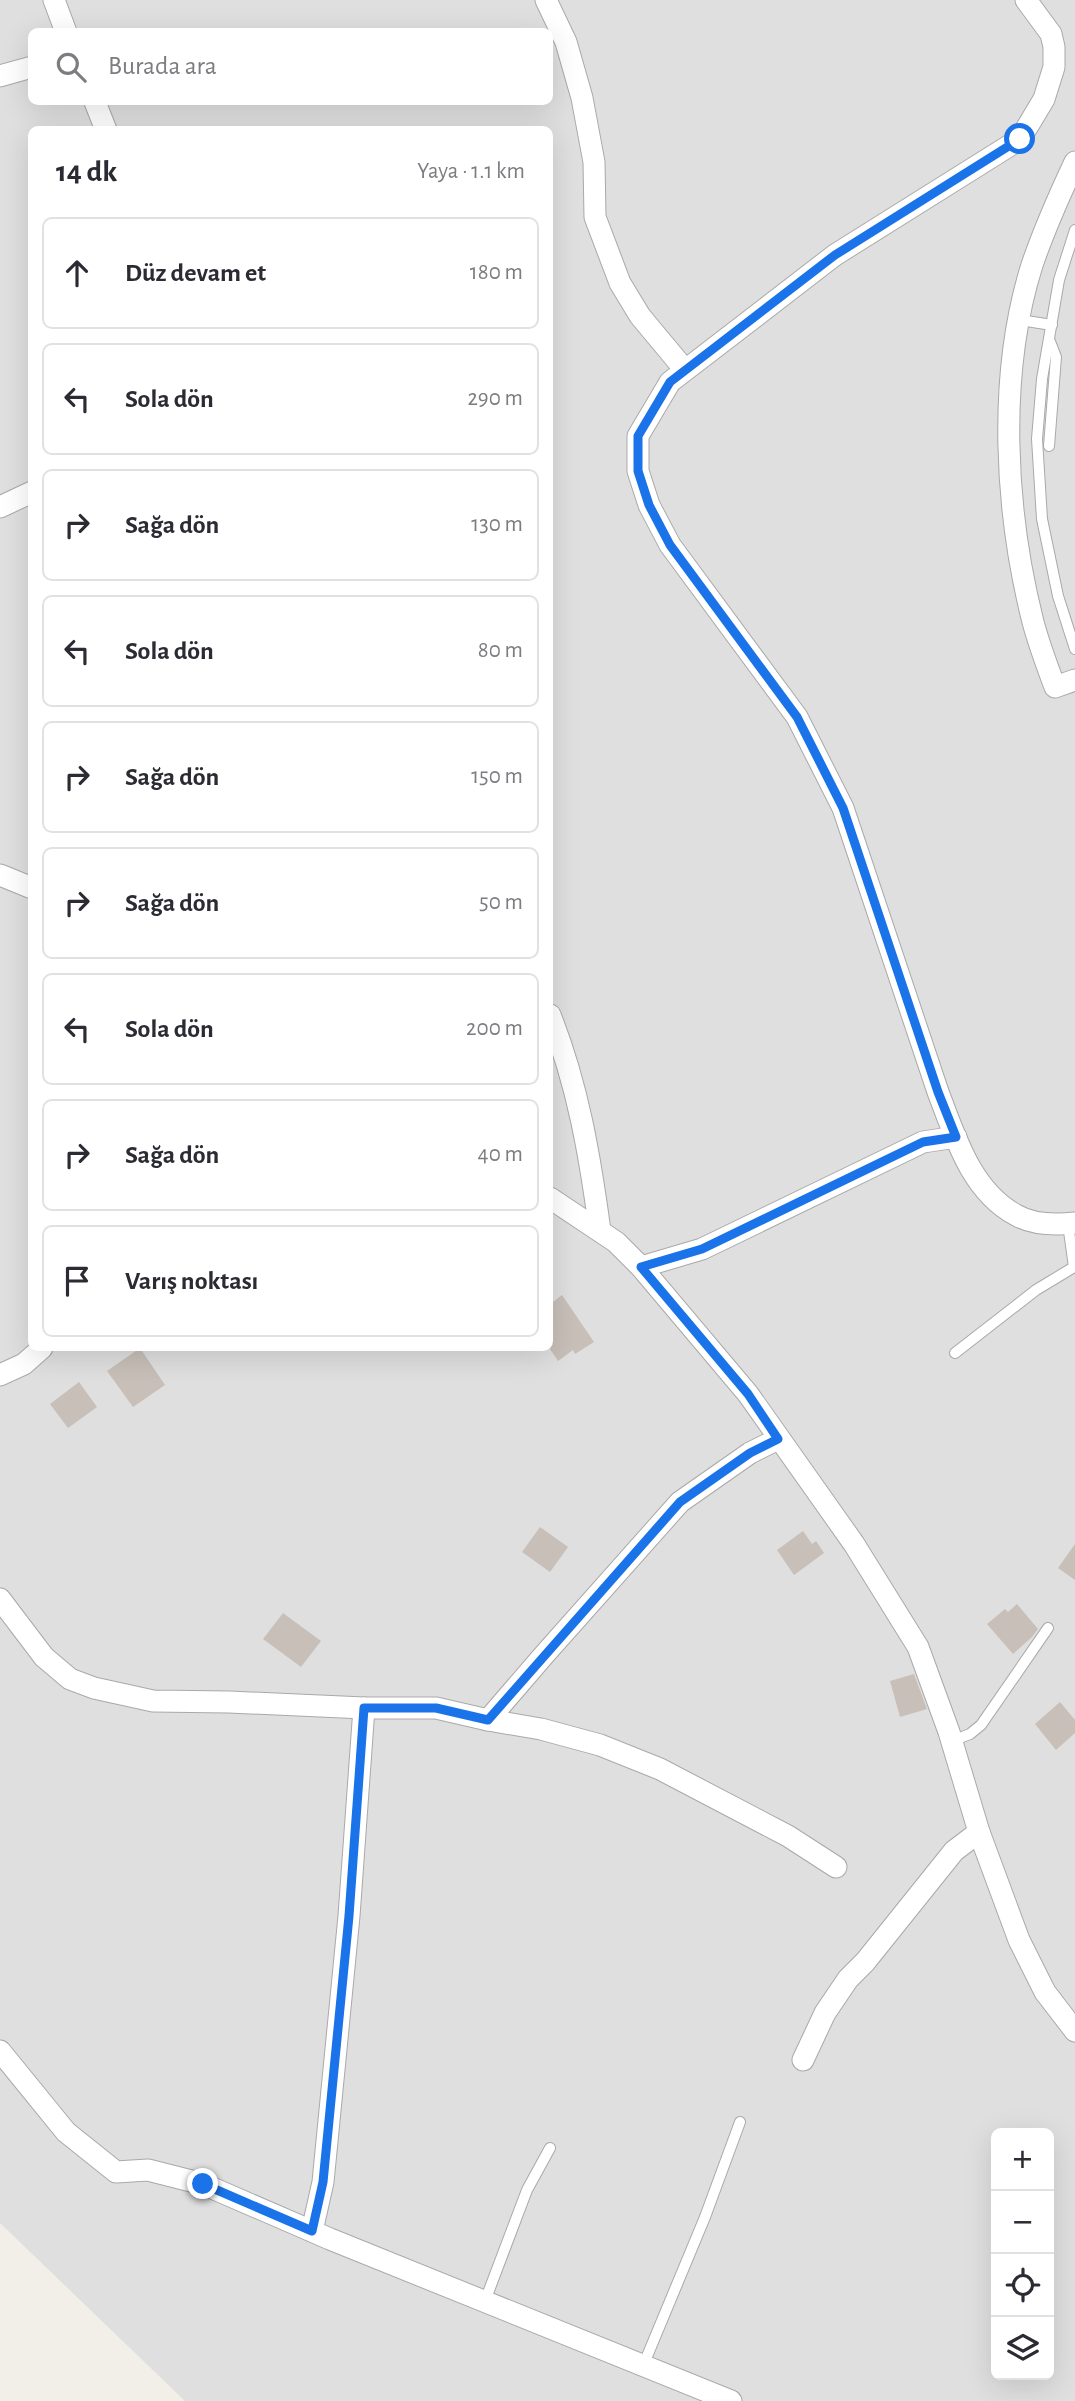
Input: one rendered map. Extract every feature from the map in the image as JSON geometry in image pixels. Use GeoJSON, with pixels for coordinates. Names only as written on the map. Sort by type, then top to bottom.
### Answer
{"type":"FeatureCollection","features":[{"type":"Feature","properties":{"kind":"street"},"geometry":{"type":"LineString","coordinates":[[54,0],[64,28]]}},
{"type":"Feature","properties":{"kind":"street"},"geometry":{"type":"LineString","coordinates":[[546,0],[566,42],[582,98],[594,162],[595,217],[620,283],[640,316],[685,370]]}},
{"type":"Feature","properties":{"kind":"street"},"geometry":{"type":"LineString","coordinates":[[1026,0],[1051,34],[1065,47],[1054,67],[1044,99],[1020,139],[835,255],[670,382],[638,436],[638,471],[649,505],[670,545],[797,717],[843,808],[938,1092],[977,1179],[996,1200],[1016,1216],[1052,1225],[1072,1224]]}},
{"type":"Feature","properties":{"kind":"street"},"geometry":{"type":"LineString","coordinates":[[0,76],[28,68]]}},
{"type":"Feature","properties":{"kind":"street"},"geometry":{"type":"LineString","coordinates":[[96,105],[104,126]]}},
{"type":"Feature","properties":{"kind":"street"},"geometry":{"type":"LineString","coordinates":[[1075,162],[1032,266],[1020,320],[1009,429],[1009,458],[1018,541],[1033,623],[1055,687],[1075,680]]}},
{"type":"Feature","properties":{"kind":"street"},"geometry":{"type":"LineString","coordinates":[[0,507],[28,494]]}},
{"type":"Feature","properties":{"kind":"street"},"geometry":{"type":"LineString","coordinates":[[0,875],[28,886]]}},
{"type":"Feature","properties":{"kind":"street"},"geometry":{"type":"LineString","coordinates":[[553,1023],[566,1055],[589,1151],[600,1231]]}},
{"type":"Feature","properties":{"kind":"street"},"geometry":{"type":"LineString","coordinates":[[641,1267],[702,1249],[923,1142],[956,1137]]}},
{"type":"Feature","properties":{"kind":"street"},"geometry":{"type":"LineString","coordinates":[[553,1200],[616,1242],[641,1267],[748,1394],[854,1544],[918,1647],[952,1741],[979,1832],[1019,1940],[1045,1992],[1075,2031]]}},
{"type":"Feature","properties":{"kind":"street"},"geometry":{"type":"LineString","coordinates":[[0,1375],[24,1364],[39,1351]]}},
{"type":"Feature","properties":{"kind":"street"},"geometry":{"type":"LineString","coordinates":[[488,1720],[680,1502],[750,1453],[778,1439]]}},
{"type":"Feature","properties":{"kind":"street"},"geometry":{"type":"LineString","coordinates":[[0,1598],[44,1657],[70,1679],[94,1688],[153,1701],[436,1708],[541,1729],[600,1745],[660,1769],[788,1836],[836,1867]]}},
{"type":"Feature","properties":{"kind":"street"},"geometry":{"type":"LineString","coordinates":[[312,2231],[323,2182],[349,1916],[364,1708]]}},
{"type":"Feature","properties":{"kind":"street"},"geometry":{"type":"LineString","coordinates":[[803,2060],[825,2013],[848,1979],[865,1962],[954,1851],[979,1832]]}},
{"type":"Feature","properties":{"kind":"street"},"geometry":{"type":"LineString","coordinates":[[0,2051],[66,2132],[116,2172],[148,2170],[203,2184],[731,2401]]}},
{"type":"Feature","properties":{"kind":"lane"},"geometry":{"type":"LineString","coordinates":[[1075,230],[1059,280],[1042,379],[1037,439],[1042,519],[1058,596],[1075,649]]}},
{"type":"Feature","properties":{"kind":"lane"},"geometry":{"type":"LineString","coordinates":[[1020,320],[1052,325]]}},
{"type":"Feature","properties":{"kind":"lane"},"geometry":{"type":"LineString","coordinates":[[1049,338],[1056,357],[1049,446]]}},
{"type":"Feature","properties":{"kind":"lane"},"geometry":{"type":"LineString","coordinates":[[955,1353],[1037,1290],[1074,1267],[1072,1224]]}},
{"type":"Feature","properties":{"kind":"lane"},"geometry":{"type":"LineString","coordinates":[[952,1741],[970,1734],[981,1725],[1048,1628]]}},
{"type":"Feature","properties":{"kind":"lane"},"geometry":{"type":"LineString","coordinates":[[643,2366],[705,2217],[740,2122]]}},
{"type":"Feature","properties":{"kind":"lane"},"geometry":{"type":"LineString","coordinates":[[485,2301],[527,2190],[550,2148]]}},
{"type":"Feature","properties":{"kind":"shaded area"},"geometry":{"type":"Polygon","coordinates":[[[0,0],[1075,0],[1075,2401],[185,2401],[0,2223],[0,0]]]}},
{"type":"Feature","properties":{"kind":"building"},"geometry":{"type":"Polygon","coordinates":[[[562,1295],[594,1342],[575,1354],[573,1350],[558,1361],[551,1351],[553,1302],[562,1295]]]}},
{"type":"Feature","properties":{"kind":"building"},"geometry":{"type":"Polygon","coordinates":[[[136,1351],[142,1351],[165,1385],[133,1407],[107,1371],[136,1351]]]}},
{"type":"Feature","properties":{"kind":"building"},"geometry":{"type":"Polygon","coordinates":[[[79,1382],[97,1407],[68,1428],[50,1404],[79,1382]]]}},
{"type":"Feature","properties":{"kind":"building"},"geometry":{"type":"Polygon","coordinates":[[[540,1527],[568,1547],[550,1572],[522,1552],[540,1527]]]}},
{"type":"Feature","properties":{"kind":"building"},"geometry":{"type":"Polygon","coordinates":[[[803,1531],[812,1544],[816,1541],[824,1553],[794,1575],[777,1550],[803,1531]]]}},
{"type":"Feature","properties":{"kind":"building"},"geometry":{"type":"Polygon","coordinates":[[[1075,1544],[1075,1580],[1058,1568],[1075,1544]]]}},
{"type":"Feature","properties":{"kind":"building"},"geometry":{"type":"Polygon","coordinates":[[[1017,1604],[1038,1629],[1013,1654],[987,1624],[1005,1609],[1008,1612],[1017,1604]]]}},
{"type":"Feature","properties":{"kind":"building"},"geometry":{"type":"Polygon","coordinates":[[[283,1613],[321,1641],[301,1667],[263,1639],[283,1613]]]}},
{"type":"Feature","properties":{"kind":"building"},"geometry":{"type":"Polygon","coordinates":[[[914,1674],[927,1709],[900,1717],[890,1681],[914,1674]]]}},
{"type":"Feature","properties":{"kind":"building"},"geometry":{"type":"Polygon","coordinates":[[[1060,1702],[1075,1720],[1075,1733],[1056,1750],[1035,1724],[1060,1702]]]}},
{"type":"Feature","properties":{"kind":"route"},"geometry":{"type":"LineString","coordinates":[[203,2184],[312,2231],[323,2182],[349,1916],[364,1708],[436,1708],[488,1720],[680,1502],[750,1453],[778,1439],[748,1394],[641,1267],[702,1249],[923,1142],[956,1137],[938,1092],[843,808],[797,717],[670,545],[649,505],[638,471],[638,436],[670,382],[835,255],[1020,139]]}}]}
